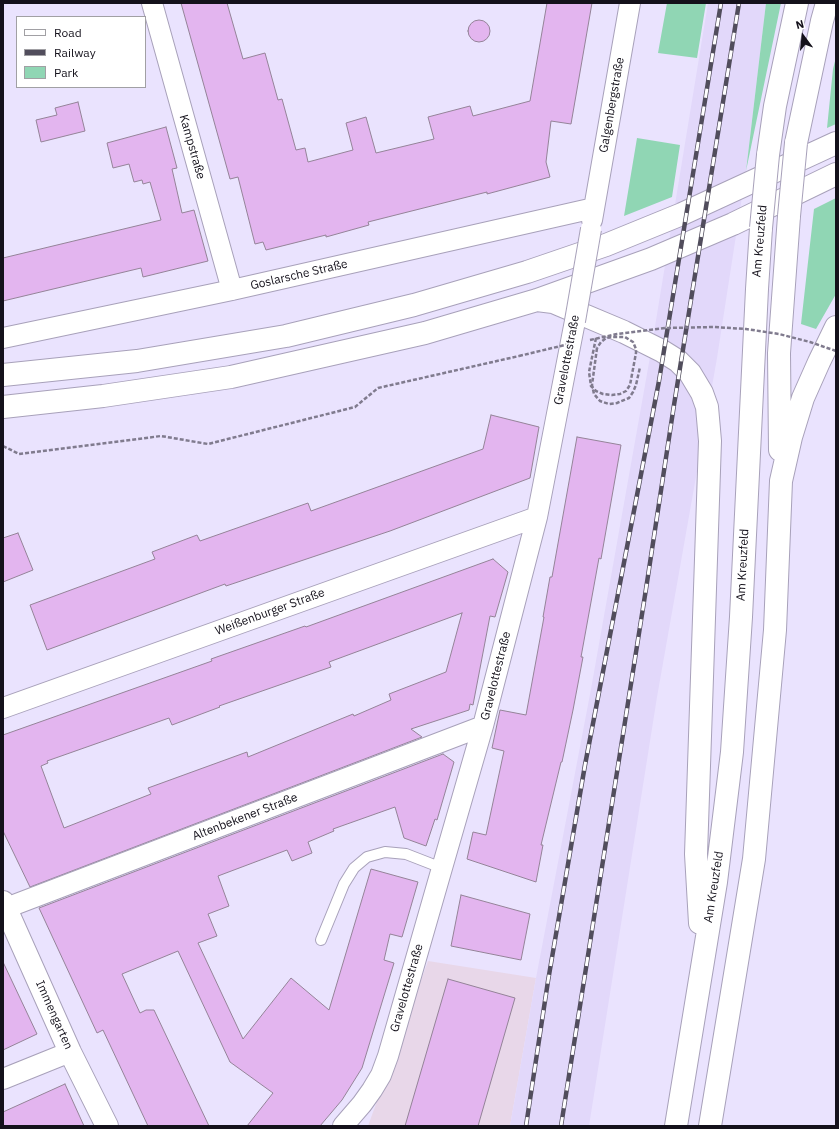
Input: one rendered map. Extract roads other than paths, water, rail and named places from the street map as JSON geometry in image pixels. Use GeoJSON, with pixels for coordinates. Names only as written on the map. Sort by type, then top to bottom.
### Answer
{"type":"FeatureCollection","features":[{"type":"Feature","properties":{"kind":"main road","name":"Am Kreuzfeld"},"geometry":{"type":"LineString","coordinates":[[676,1126],[716,882],[732,752],[741,617],[761,228],[768,155],[775,106],[797,3]]}},
{"type":"Feature","properties":{"kind":"main road"},"geometry":{"type":"LineString","coordinates":[[710,1126],[754,859],[775,630],[780,481],[779,353],[796,143],[827,3]]}},
{"type":"Feature","properties":{"kind":"main road"},"geometry":{"type":"LineString","coordinates":[[3,375],[137,361],[286,336],[414,305],[527,272],[606,245],[682,214],[829,146]]}},
{"type":"Feature","properties":{"kind":"main road"},"geometry":{"type":"LineString","coordinates":[[3,407],[103,396],[231,377],[425,333],[537,300],[652,259],[733,224],[832,176]]}},
{"type":"Feature","properties":{"kind":"main road"},"geometry":{"type":"LineString","coordinates":[[537,300],[553,302],[581,313],[624,332],[662,351],[678,361],[690,373],[702,393],[707,407],[710,442],[696,854],[702,960]]}},
{"type":"Feature","properties":{"kind":"main road"},"geometry":{"type":"LineString","coordinates":[[780,481],[803,398],[836,327]]}},
{"type":"Feature","properties":{"kind":"main road","name":"Immengarten"},"geometry":{"type":"LineString","coordinates":[[4,905],[70,1052],[107,1126]]}},
{"type":"Feature","properties":{"kind":"street","name":"Kampstraße"},"geometry":{"type":"LineString","coordinates":[[152,3],[232,290]]}},
{"type":"Feature","properties":{"kind":"street","name":"Galgenbergstraße"},"geometry":{"type":"LineString","coordinates":[[594,208],[630,3]]}},
{"type":"Feature","properties":{"kind":"street","name":"Goslarsche Straße"},"geometry":{"type":"LineString","coordinates":[[3,338],[232,290],[594,208]]}},
{"type":"Feature","properties":{"kind":"street","name":"Gravelottestraße"},"geometry":{"type":"LineString","coordinates":[[343,1126],[365,1099],[381,1075],[388,1056],[483,726],[537,517],[575,321],[594,208]]}},
{"type":"Feature","properties":{"kind":"street","name":"Weißenburger Straße"},"geometry":{"type":"LineString","coordinates":[[3,708],[537,517]]}},
{"type":"Feature","properties":{"kind":"street","name":"Altenbekener Straße"},"geometry":{"type":"LineString","coordinates":[[4,905],[483,726]]}},
{"type":"Feature","properties":{"kind":"street"},"geometry":{"type":"LineString","coordinates":[[3,1079],[70,1052]]}},
{"type":"Feature","properties":{"kind":"lane"},"geometry":{"type":"LineString","coordinates":[[321,940],[344,884],[354,868],[367,857],[385,852],[406,854],[442,868]]}},
{"type":"Feature","properties":{"kind":"railway"},"geometry":{"type":"LineString","coordinates":[[526,1126],[548,981],[585,765],[659,381],[721,3]]}},
{"type":"Feature","properties":{"kind":"railway"},"geometry":{"type":"LineString","coordinates":[[561,1126],[674,405],[739,3]]}}]}
